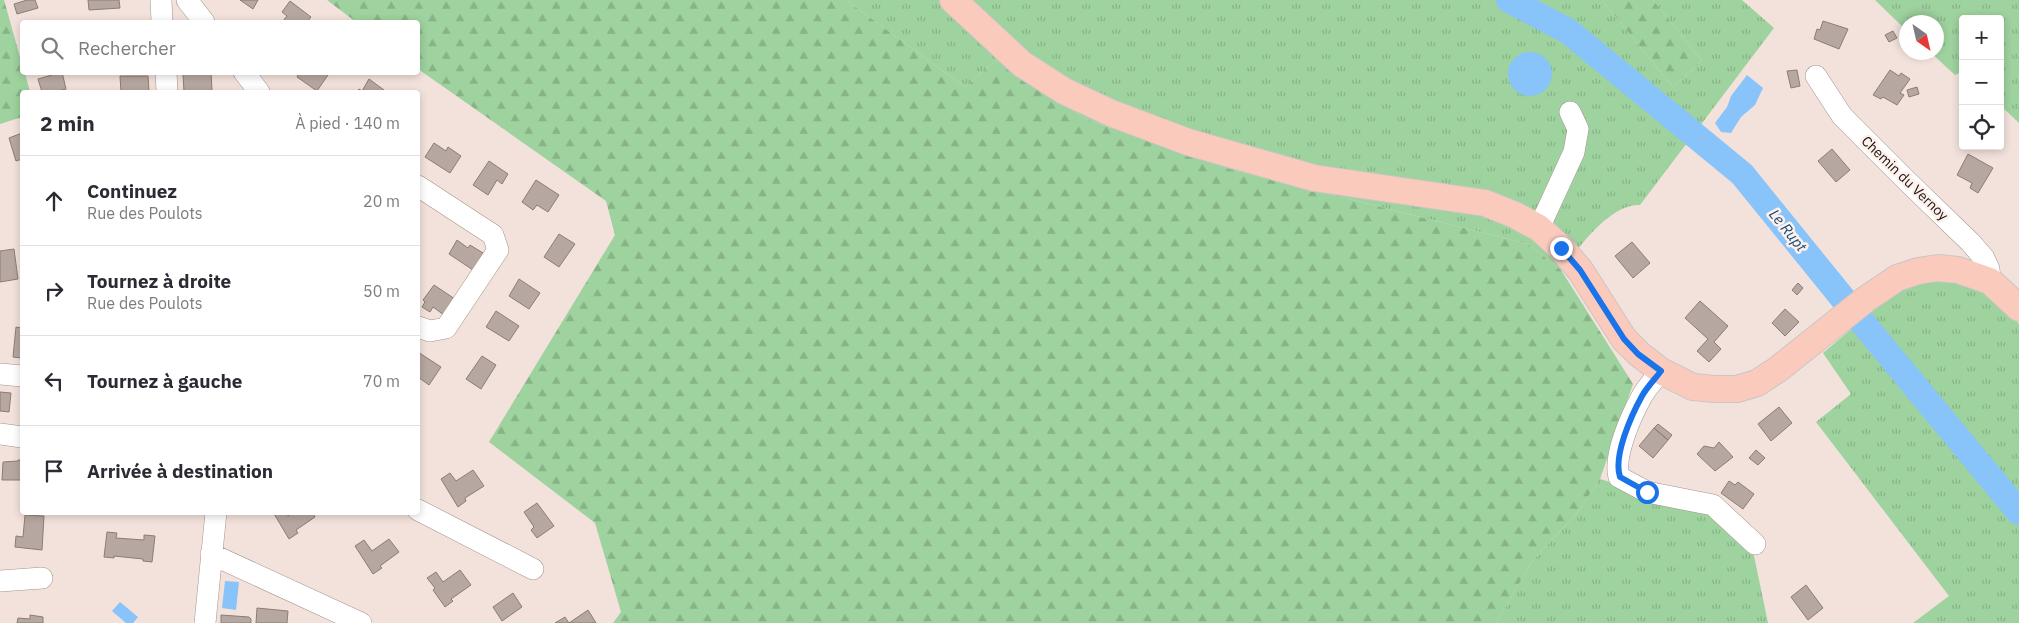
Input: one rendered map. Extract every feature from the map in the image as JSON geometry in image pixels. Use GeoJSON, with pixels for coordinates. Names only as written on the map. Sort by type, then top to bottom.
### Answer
{"type":"FeatureCollection","features":[{"type":"Feature","properties":{"kind":"main road"},"geometry":{"type":"LineString","coordinates":[[953,0],[1022,64],[1064,92],[1111,113],[1188,142],[1314,178],[1484,203],[1515,215],[1539,228],[1561,248],[1580,270],[1624,339],[1638,354],[1661,371],[1693,388],[1736,389],[1757,383],[1777,370],[1866,299],[1897,278],[1918,270],[1938,268],[1958,270],[1990,281],[2019,308]]}},
{"type":"Feature","properties":{"kind":"street"},"geometry":{"type":"LineString","coordinates":[[161,0],[162,20]]}},
{"type":"Feature","properties":{"kind":"street"},"geometry":{"type":"LineString","coordinates":[[187,0],[202,20]]}},
{"type":"Feature","properties":{"kind":"street"},"geometry":{"type":"LineString","coordinates":[[166,75],[167,90]]}},
{"type":"Feature","properties":{"kind":"street"},"geometry":{"type":"LineString","coordinates":[[246,75],[257,90]]}},
{"type":"Feature","properties":{"kind":"street","name":"Chemin du Vernoy"},"geometry":{"type":"LineString","coordinates":[[1816,76],[1842,116],[1984,258],[1990,281]]}},
{"type":"Feature","properties":{"kind":"street"},"geometry":{"type":"LineString","coordinates":[[1539,228],[1574,152],[1578,129],[1570,112]]}},
{"type":"Feature","properties":{"kind":"street"},"geometry":{"type":"LineString","coordinates":[[420,187],[492,236],[498,250],[446,328],[430,331],[420,328]]}},
{"type":"Feature","properties":{"kind":"street"},"geometry":{"type":"LineString","coordinates":[[1661,371],[1642,395],[1620,448],[1617,468],[1620,477],[1647,492],[1712,505],[1755,544]]}},
{"type":"Feature","properties":{"kind":"street"},"geometry":{"type":"LineString","coordinates":[[0,374],[20,376]]}},
{"type":"Feature","properties":{"kind":"street"},"geometry":{"type":"LineString","coordinates":[[0,434],[20,437]]}},
{"type":"Feature","properties":{"kind":"street"},"geometry":{"type":"LineString","coordinates":[[420,511],[534,569]]}},
{"type":"Feature","properties":{"kind":"street"},"geometry":{"type":"LineString","coordinates":[[205,623],[216,515]]}},
{"type":"Feature","properties":{"kind":"street"},"geometry":{"type":"LineString","coordinates":[[211,554],[361,623]]}},
{"type":"Feature","properties":{"kind":"street"},"geometry":{"type":"LineString","coordinates":[[0,580],[42,578]]}},
{"type":"Feature","properties":{"kind":"green space"},"geometry":{"type":"Polygon","coordinates":[[[0,0],[4,0],[20,57],[20,75],[26,75],[29,90],[20,90],[20,118],[0,124],[0,0]]]}},
{"type":"Feature","properties":{"kind":"green space"},"geometry":{"type":"Polygon","coordinates":[[[327,0],[846,0],[965,87],[996,60],[1085,119],[1233,170],[1528,244],[1561,270],[1633,384],[1600,479],[1578,512],[1533,560],[1496,623],[613,623],[621,612],[595,523],[489,442],[615,235],[606,201],[420,70],[420,20],[353,20],[327,0]]]}},
{"type":"Feature","properties":{"kind":"green space"},"geometry":{"type":"Polygon","coordinates":[[[846,0],[1602,0],[1673,87],[1702,61],[1653,0],[1742,0],[1774,28],[1640,205],[1628,207],[1606,219],[1561,270],[1528,244],[1233,170],[1085,119],[996,60],[965,87],[846,0]]]}},
{"type":"Feature","properties":{"kind":"green space"},"geometry":{"type":"Polygon","coordinates":[[[1602,0],[1653,0],[1702,61],[1673,87],[1602,0]]]}},
{"type":"Feature","properties":{"kind":"green space"},"geometry":{"type":"Polygon","coordinates":[[[1875,0],[2019,0],[2019,123],[2004,109],[2004,15],[1959,15],[1959,73],[1955,75],[1939,60],[1944,60],[1944,15],[1899,15],[1899,23],[1875,0]]]}},
{"type":"Feature","properties":{"kind":"green space"},"geometry":{"type":"Polygon","coordinates":[[[1919,278],[1958,279],[1991,290],[2019,324],[2019,623],[1913,623],[1949,596],[1816,422],[1851,394],[1823,353],[1891,295],[1919,278]]]}},
{"type":"Feature","properties":{"kind":"green space"},"geometry":{"type":"Polygon","coordinates":[[[1600,479],[1711,512],[1753,551],[1768,623],[1496,623],[1533,560],[1578,512],[1600,479]]]}},
{"type":"Feature","properties":{"kind":"water"},"geometry":{"type":"Polygon","coordinates":[[[1526,52],[1534,52],[1546,58],[1552,74],[1546,90],[1534,96],[1526,96],[1514,90],[1508,78],[1508,70],[1514,58],[1526,52]]]}},
{"type":"Feature","properties":{"kind":"water"},"geometry":{"type":"Polygon","coordinates":[[[1747,75],[1763,88],[1755,105],[1741,117],[1731,133],[1721,132],[1715,123],[1727,107],[1731,96],[1747,75]]]}},
{"type":"Feature","properties":{"kind":"water"},"geometry":{"type":"Polygon","coordinates":[[[225,581],[239,582],[236,610],[222,608],[225,581]]]}},
{"type":"Feature","properties":{"kind":"water"},"geometry":{"type":"Polygon","coordinates":[[[120,602],[138,617],[133,623],[126,623],[112,611],[120,602]]]}},
{"type":"Feature","properties":{"kind":"building"},"geometry":{"type":"Polygon","coordinates":[[[35,0],[38,8],[17,14],[14,4],[35,0]]]}},
{"type":"Feature","properties":{"kind":"building"},"geometry":{"type":"Polygon","coordinates":[[[88,0],[119,0],[120,8],[89,10],[88,0]]]}},
{"type":"Feature","properties":{"kind":"building"},"geometry":{"type":"Polygon","coordinates":[[[240,0],[258,0],[253,9],[240,0]]]}},
{"type":"Feature","properties":{"kind":"building"},"geometry":{"type":"Polygon","coordinates":[[[290,1],[311,17],[309,20],[284,20],[287,16],[282,12],[290,1]]]}},
{"type":"Feature","properties":{"kind":"building"},"geometry":{"type":"Polygon","coordinates":[[[1823,21],[1848,29],[1839,49],[1814,39],[1817,29],[1820,30],[1823,21]]]}},
{"type":"Feature","properties":{"kind":"building"},"geometry":{"type":"Polygon","coordinates":[[[1893,31],[1897,38],[1889,42],[1885,35],[1893,31]]]}},
{"type":"Feature","properties":{"kind":"building"},"geometry":{"type":"Polygon","coordinates":[[[1797,70],[1800,86],[1791,88],[1787,71],[1797,70]]]}},
{"type":"Feature","properties":{"kind":"building"},"geometry":{"type":"Polygon","coordinates":[[[1890,70],[1899,76],[1901,73],[1910,79],[1900,93],[1904,95],[1897,105],[1883,97],[1881,99],[1873,95],[1890,70]]]}},
{"type":"Feature","properties":{"kind":"building"},"geometry":{"type":"Polygon","coordinates":[[[52,75],[63,75],[66,89],[41,90],[38,79],[52,75]]]}},
{"type":"Feature","properties":{"kind":"building"},"geometry":{"type":"Polygon","coordinates":[[[183,75],[211,75],[212,90],[184,90],[183,75]]]}},
{"type":"Feature","properties":{"kind":"building"},"geometry":{"type":"Polygon","coordinates":[[[298,75],[328,75],[318,90],[297,77],[298,75]]]}},
{"type":"Feature","properties":{"kind":"building"},"geometry":{"type":"Polygon","coordinates":[[[120,76],[148,76],[149,90],[121,90],[120,76]]]}},
{"type":"Feature","properties":{"kind":"building"},"geometry":{"type":"Polygon","coordinates":[[[369,79],[384,90],[363,90],[369,79]]]}},
{"type":"Feature","properties":{"kind":"building"},"geometry":{"type":"Polygon","coordinates":[[[1917,87],[1919,94],[1909,97],[1907,90],[1917,87]]]}},
{"type":"Feature","properties":{"kind":"building"},"geometry":{"type":"Polygon","coordinates":[[[20,134],[20,160],[16,161],[9,138],[20,134]]]}},
{"type":"Feature","properties":{"kind":"building"},"geometry":{"type":"Polygon","coordinates":[[[434,143],[446,151],[448,147],[461,156],[450,173],[425,157],[434,143]]]}},
{"type":"Feature","properties":{"kind":"building"},"geometry":{"type":"Polygon","coordinates":[[[1832,149],[1850,170],[1836,182],[1818,161],[1832,149]]]}},
{"type":"Feature","properties":{"kind":"building"},"geometry":{"type":"Polygon","coordinates":[[[1968,154],[1993,168],[1978,193],[1970,188],[1972,183],[1957,175],[1968,154]]]}},
{"type":"Feature","properties":{"kind":"building"},"geometry":{"type":"Polygon","coordinates":[[[489,161],[508,174],[502,184],[497,180],[488,195],[473,185],[489,161]]]}},
{"type":"Feature","properties":{"kind":"building"},"geometry":{"type":"Polygon","coordinates":[[[536,180],[559,195],[548,212],[537,205],[533,210],[522,202],[536,180]]]}},
{"type":"Feature","properties":{"kind":"building"},"geometry":{"type":"Polygon","coordinates":[[[559,234],[575,244],[559,267],[544,257],[559,234]]]}},
{"type":"Feature","properties":{"kind":"building"},"geometry":{"type":"Polygon","coordinates":[[[457,240],[468,248],[470,245],[483,253],[473,270],[449,254],[457,240]]]}},
{"type":"Feature","properties":{"kind":"building"},"geometry":{"type":"Polygon","coordinates":[[[1632,242],[1650,263],[1633,278],[1615,256],[1632,242]]]}},
{"type":"Feature","properties":{"kind":"building"},"geometry":{"type":"Polygon","coordinates":[[[14,249],[18,279],[0,282],[0,251],[14,249]]]}},
{"type":"Feature","properties":{"kind":"building"},"geometry":{"type":"Polygon","coordinates":[[[519,279],[540,293],[529,309],[509,296],[519,279]]]}},
{"type":"Feature","properties":{"kind":"building"},"geometry":{"type":"Polygon","coordinates":[[[1798,283],[1803,288],[1797,295],[1792,290],[1798,283]]]}},
{"type":"Feature","properties":{"kind":"building"},"geometry":{"type":"Polygon","coordinates":[[[434,285],[455,299],[444,315],[433,307],[430,312],[422,307],[425,302],[423,300],[434,285]]]}},
{"type":"Feature","properties":{"kind":"building"},"geometry":{"type":"Polygon","coordinates":[[[1700,301],[1728,326],[1714,342],[1721,349],[1709,362],[1697,351],[1708,339],[1685,318],[1700,301]]]}},
{"type":"Feature","properties":{"kind":"building"},"geometry":{"type":"Polygon","coordinates":[[[1785,309],[1799,322],[1785,336],[1772,323],[1785,309]]]}},
{"type":"Feature","properties":{"kind":"building"},"geometry":{"type":"Polygon","coordinates":[[[496,311],[519,326],[509,341],[486,327],[496,311]]]}},
{"type":"Feature","properties":{"kind":"building"},"geometry":{"type":"Polygon","coordinates":[[[16,327],[20,328],[20,358],[13,357],[16,327]]]}},
{"type":"Feature","properties":{"kind":"building"},"geometry":{"type":"Polygon","coordinates":[[[420,353],[441,367],[429,385],[420,378],[420,353]]]}},
{"type":"Feature","properties":{"kind":"building"},"geometry":{"type":"Polygon","coordinates":[[[482,356],[496,365],[481,389],[466,379],[482,356]]]}},
{"type":"Feature","properties":{"kind":"building"},"geometry":{"type":"Polygon","coordinates":[[[0,392],[11,393],[9,412],[0,411],[0,392]]]}},
{"type":"Feature","properties":{"kind":"building"},"geometry":{"type":"Polygon","coordinates":[[[1779,407],[1792,423],[1771,441],[1758,424],[1779,407]]]}},
{"type":"Feature","properties":{"kind":"building"},"geometry":{"type":"Polygon","coordinates":[[[1658,424],[1672,435],[1668,440],[1654,428],[1658,424]]]}},
{"type":"Feature","properties":{"kind":"building"},"geometry":{"type":"Polygon","coordinates":[[[1654,428],[1668,440],[1653,458],[1639,446],[1654,428]]]}},
{"type":"Feature","properties":{"kind":"building"},"geometry":{"type":"Polygon","coordinates":[[[1719,442],[1733,457],[1715,471],[1697,454],[1704,446],[1714,448],[1719,442]]]}},
{"type":"Feature","properties":{"kind":"building"},"geometry":{"type":"Polygon","coordinates":[[[1756,450],[1765,458],[1758,465],[1749,458],[1756,450]]]}},
{"type":"Feature","properties":{"kind":"building"},"geometry":{"type":"Polygon","coordinates":[[[20,460],[20,480],[2,480],[3,462],[20,460]]]}},
{"type":"Feature","properties":{"kind":"building"},"geometry":{"type":"Polygon","coordinates":[[[473,470],[484,486],[465,498],[466,501],[458,507],[441,479],[450,473],[456,481],[473,470]]]}},
{"type":"Feature","properties":{"kind":"building"},"geometry":{"type":"Polygon","coordinates":[[[1729,481],[1735,485],[1738,482],[1754,494],[1743,509],[1721,493],[1729,481]]]}},
{"type":"Feature","properties":{"kind":"building"},"geometry":{"type":"Polygon","coordinates":[[[537,503],[554,526],[537,538],[531,530],[534,527],[524,512],[537,503]]]}},
{"type":"Feature","properties":{"kind":"building"},"geometry":{"type":"Polygon","coordinates":[[[25,515],[44,516],[42,550],[15,547],[16,536],[23,537],[25,515]]]}},
{"type":"Feature","properties":{"kind":"building"},"geometry":{"type":"Polygon","coordinates":[[[275,515],[314,515],[315,517],[296,530],[298,533],[289,539],[275,515]]]}},
{"type":"Feature","properties":{"kind":"building"},"geometry":{"type":"Polygon","coordinates":[[[107,532],[117,533],[116,538],[144,540],[144,535],[155,536],[152,562],[143,561],[143,559],[114,556],[114,558],[104,557],[107,532]]]}},
{"type":"Feature","properties":{"kind":"building"},"geometry":{"type":"Polygon","coordinates":[[[389,539],[399,552],[380,566],[382,568],[373,574],[355,546],[364,540],[372,551],[389,539]]]}},
{"type":"Feature","properties":{"kind":"building"},"geometry":{"type":"Polygon","coordinates":[[[460,570],[471,585],[451,599],[453,601],[445,607],[433,590],[435,588],[427,578],[436,572],[443,582],[460,570]]]}},
{"type":"Feature","properties":{"kind":"building"},"geometry":{"type":"Polygon","coordinates":[[[1806,585],[1823,608],[1808,620],[1791,597],[1806,585]]]}},
{"type":"Feature","properties":{"kind":"building"},"geometry":{"type":"Polygon","coordinates":[[[513,593],[522,607],[502,621],[493,607],[513,593]]]}},
{"type":"Feature","properties":{"kind":"building"},"geometry":{"type":"Polygon","coordinates":[[[257,608],[288,611],[287,623],[256,623],[257,608]]]}},
{"type":"Feature","properties":{"kind":"building"},"geometry":{"type":"Polygon","coordinates":[[[588,610],[596,623],[569,623],[588,610]]]}},
{"type":"Feature","properties":{"kind":"building"},"geometry":{"type":"Polygon","coordinates":[[[30,615],[43,617],[43,623],[17,623],[18,618],[30,619],[30,615]]]}},
{"type":"Feature","properties":{"kind":"building"},"geometry":{"type":"Polygon","coordinates":[[[221,615],[249,617],[251,623],[221,623],[221,615]]]}},
{"type":"Feature","properties":{"kind":"building"},"geometry":{"type":"Polygon","coordinates":[[[565,617],[569,623],[555,623],[565,617]]]}},
{"type":"Feature","properties":{"kind":"waterway","name":"Le Rupt"},"geometry":{"type":"LineString","coordinates":[[1509,0],[1568,31],[1742,174],[2019,512]]}},
{"type":"Feature","properties":{"kind":"route"},"geometry":{"type":"LineString","coordinates":[[1561,248],[1580,270],[1624,339],[1638,354],[1661,371],[1642,395],[1620,448],[1617,468],[1620,477],[1647,492]]}}]}
